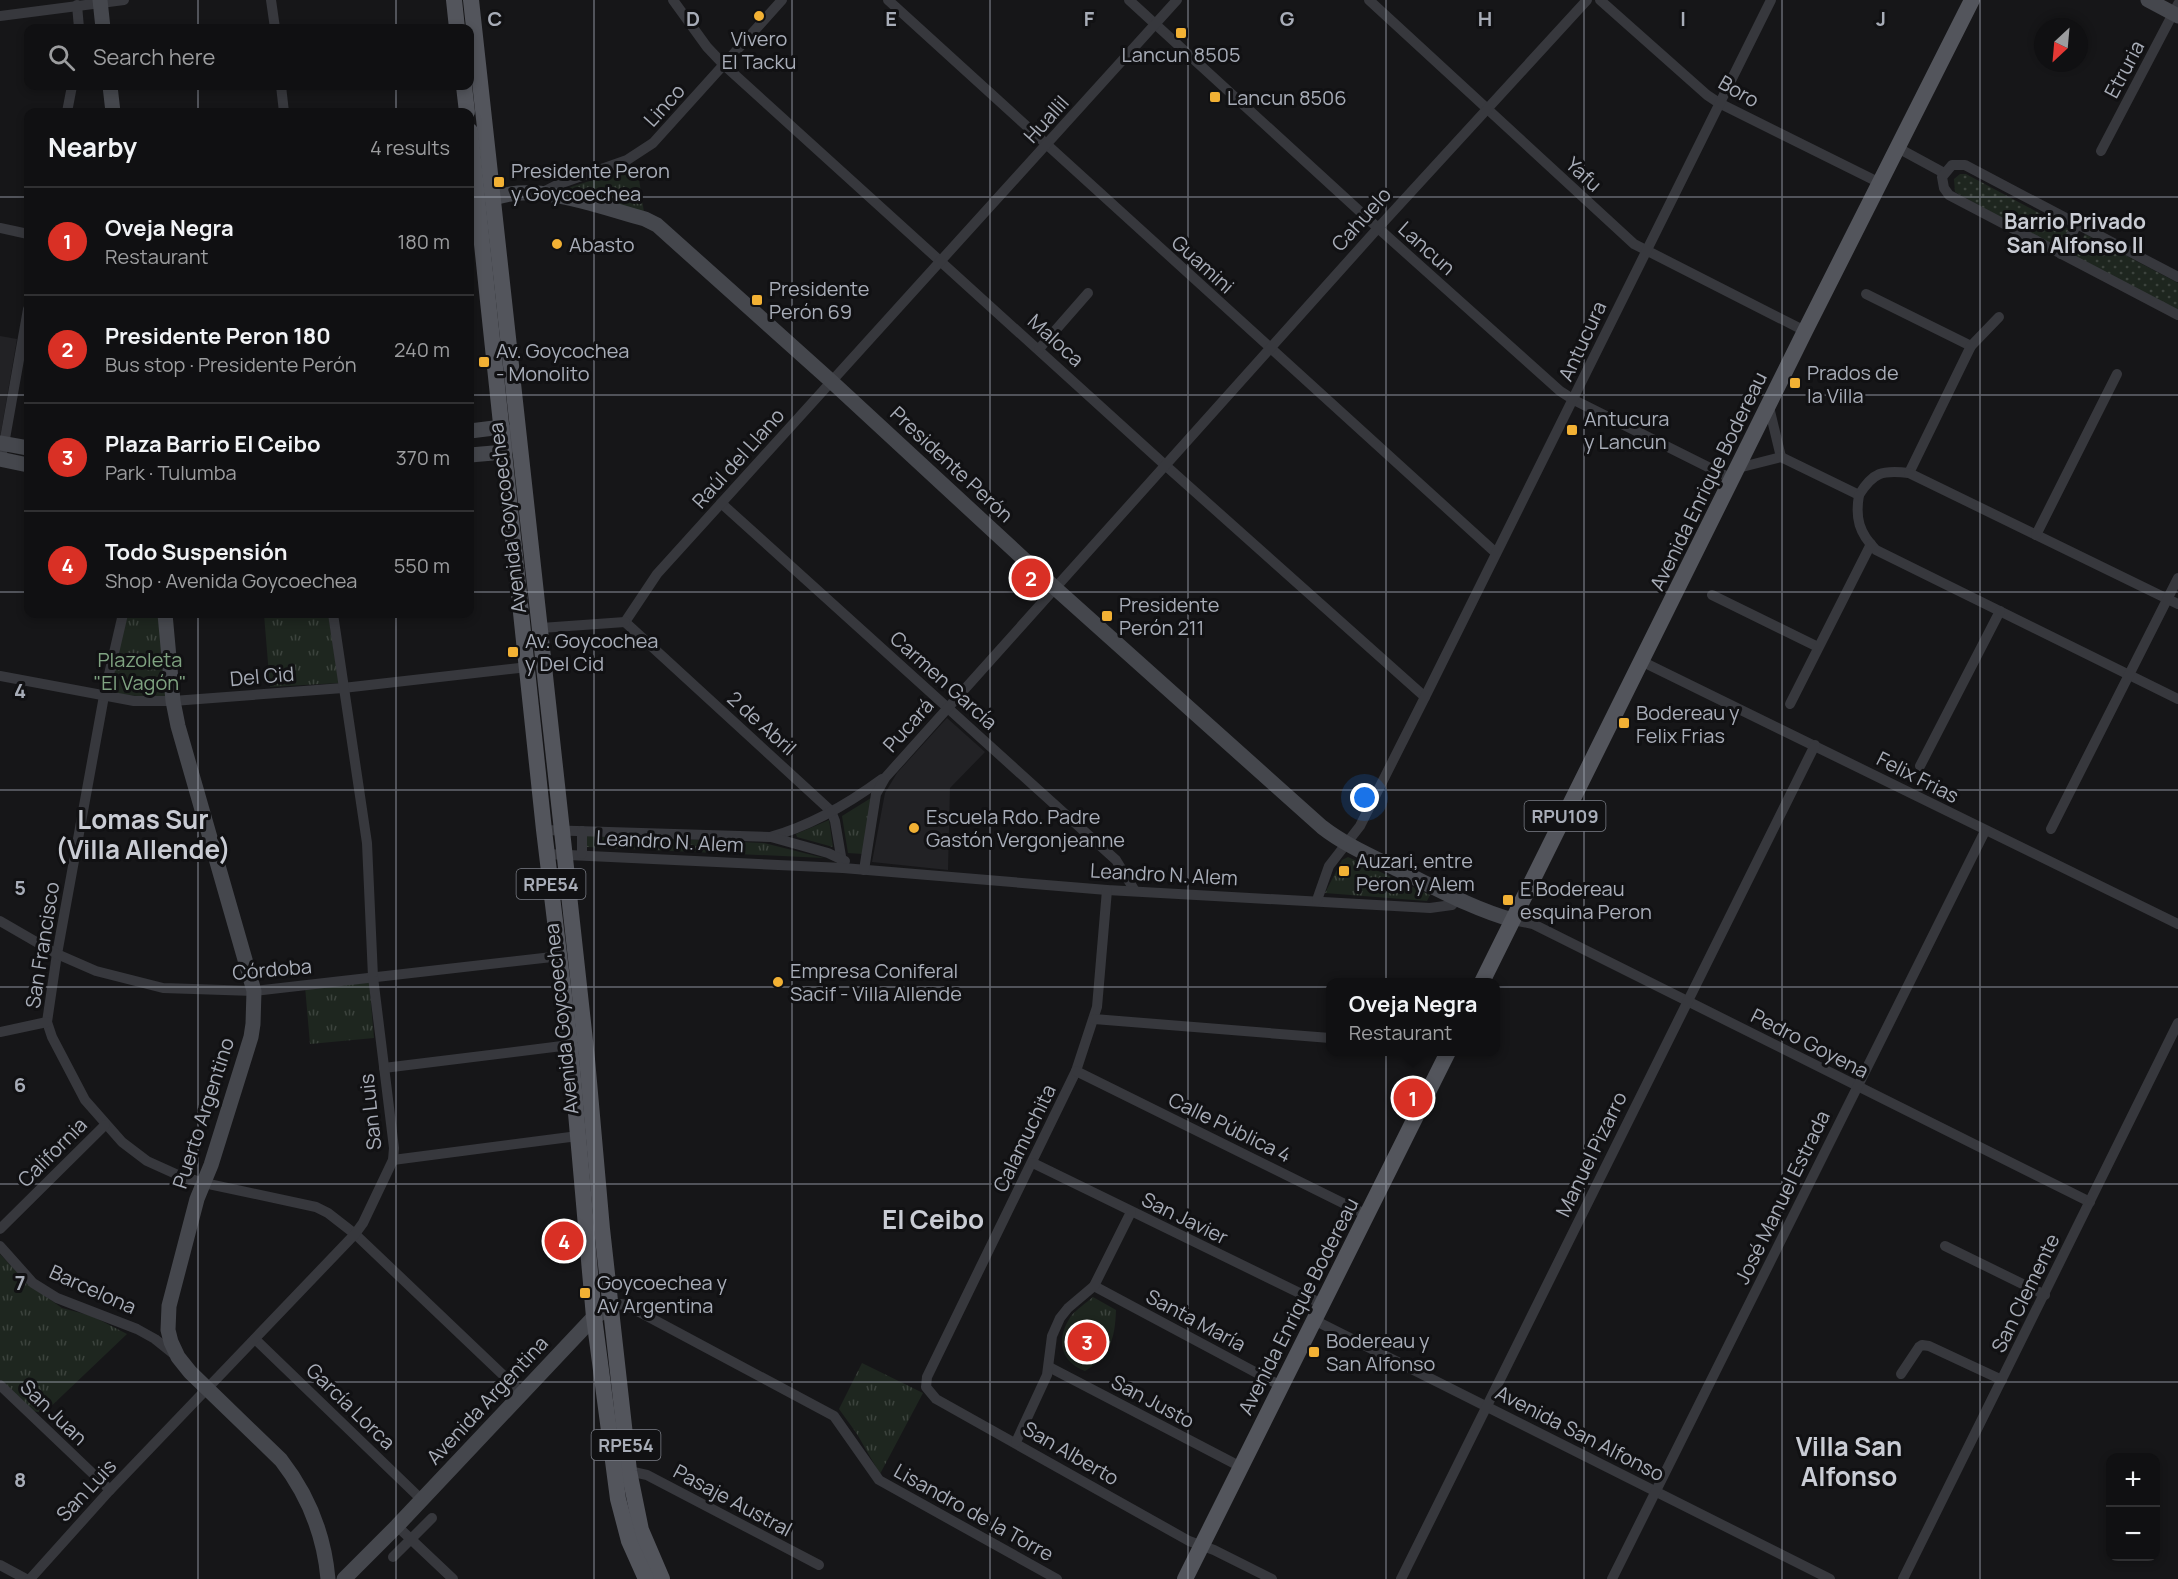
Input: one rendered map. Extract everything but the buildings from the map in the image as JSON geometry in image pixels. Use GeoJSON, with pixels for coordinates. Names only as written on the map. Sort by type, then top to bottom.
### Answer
{"type":"FeatureCollection","features":[{"type":"Feature","properties":{"kind":"main road"},"geometry":{"type":"LineString","coordinates":[[454,0],[457,24]]}},
{"type":"Feature","properties":{"kind":"main road","name":"RPE54"},"geometry":{"type":"LineString","coordinates":[[471,0],[472,24]]}},
{"type":"Feature","properties":{"kind":"main road","name":"Avenida Enrique Bodereau"},"geometry":{"type":"LineString","coordinates":[[1484,978],[1972,0]]}},
{"type":"Feature","properties":{"kind":"main road"},"geometry":{"type":"LineString","coordinates":[[2148,0],[2176,11]]}},
{"type":"Feature","properties":{"kind":"main road"},"geometry":{"type":"LineString","coordinates":[[100,1],[103,24]]}},
{"type":"Feature","properties":{"kind":"main road","name":"RPE54"},"geometry":{"type":"LineString","coordinates":[[474,68],[480,204]]}},
{"type":"Feature","properties":{"kind":"main road"},"geometry":{"type":"LineString","coordinates":[[110,90],[113,108]]}},
{"type":"Feature","properties":{"kind":"main road"},"geometry":{"type":"LineString","coordinates":[[464,90],[467,108]]}},
{"type":"Feature","properties":{"kind":"main road","name":"RPE54"},"geometry":{"type":"LineString","coordinates":[[474,161],[480,204]]}},
{"type":"Feature","properties":{"kind":"main road","name":"Presidente Perón"},"geometry":{"type":"LineString","coordinates":[[480,204],[509,193],[543,192],[648,220],[657,225],[831,381],[1055,588],[1322,827],[1346,844],[1458,898],[1514,920]]}},
{"type":"Feature","properties":{"kind":"main road","name":"Avenida Goycoechea"},"geometry":{"type":"LineString","coordinates":[[480,204],[511,438],[541,628],[562,831],[555,853],[561,956],[594,1317],[618,1499],[628,1541],[646,1579]]}},
{"type":"Feature","properties":{"kind":"main road"},"geometry":{"type":"LineString","coordinates":[[474,431],[511,438]]}},
{"type":"Feature","properties":{"kind":"main road"},"geometry":{"type":"LineString","coordinates":[[474,453],[511,438]]}},
{"type":"Feature","properties":{"kind":"main road","name":"Avenida Goycoechea"},"geometry":{"type":"LineString","coordinates":[[511,438],[528,667],[544,830],[555,853],[587,1059],[629,1471],[641,1530],[662,1579]]}},
{"type":"Feature","properties":{"kind":"main road"},"geometry":{"type":"LineString","coordinates":[[2,443],[24,446]]}},
{"type":"Feature","properties":{"kind":"main road"},"geometry":{"type":"LineString","coordinates":[[0,460],[24,464]]}},
{"type":"Feature","properties":{"kind":"main road","name":"Puerto Argentino"},"geometry":{"type":"LineString","coordinates":[[165,618],[173,701],[183,745],[254,991],[251,1036],[197,1199],[170,1306],[168,1330],[178,1357],[207,1389],[281,1460],[292,1474],[306,1496],[314,1515],[321,1536],[328,1579]]}},
{"type":"Feature","properties":{"kind":"main road","name":"Avenida Enrique Bodereau"},"geometry":{"type":"LineString","coordinates":[[1185,1579],[1446,1056]]}},
{"type":"Feature","properties":{"kind":"main road","name":"Avenida Argentina"},"geometry":{"type":"LineString","coordinates":[[344,1579],[422,1500],[594,1317],[611,1306]]}},
{"type":"Feature","properties":{"kind":"street"},"geometry":{"type":"LineString","coordinates":[[0,16],[100,1],[124,0]]}},
{"type":"Feature","properties":{"kind":"street"},"geometry":{"type":"LineString","coordinates":[[271,0],[274,24]]}},
{"type":"Feature","properties":{"kind":"street","name":"Maloca"},"geometry":{"type":"LineString","coordinates":[[673,0],[707,47],[724,65],[1425,697]]}},
{"type":"Feature","properties":{"kind":"street","name":"Linco"},"geometry":{"type":"LineString","coordinates":[[543,192],[627,160],[647,148],[782,0]]}},
{"type":"Feature","properties":{"kind":"street","name":"Guamini"},"geometry":{"type":"LineString","coordinates":[[888,0],[1269,349],[1496,553]]}},
{"type":"Feature","properties":{"kind":"street","name":"Lancun"},"geometry":{"type":"LineString","coordinates":[[1129,0],[1560,391],[1574,400],[1735,473]]}},
{"type":"Feature","properties":{"kind":"street","name":"Huallil"},"geometry":{"type":"LineString","coordinates":[[941,262],[1177,0]]}},
{"type":"Feature","properties":{"kind":"street","name":"Yafu"},"geometry":{"type":"LineString","coordinates":[[1369,0],[1634,244],[1805,331]]}},
{"type":"Feature","properties":{"kind":"street","name":"Cahuelo"},"geometry":{"type":"LineString","coordinates":[[1165,465],[1485,109],[1587,0]]}},
{"type":"Feature","properties":{"kind":"street","name":"Boro"},"geometry":{"type":"LineString","coordinates":[[1600,0],[1707,95],[1719,103],[1880,183]]}},
{"type":"Feature","properties":{"kind":"street","name":"Antucura"},"geometry":{"type":"LineString","coordinates":[[1317,900],[1329,866],[1360,826],[1574,400],[1771,0]]}},
{"type":"Feature","properties":{"kind":"street"},"geometry":{"type":"LineString","coordinates":[[77,5],[79,24]]}},
{"type":"Feature","properties":{"kind":"street","name":"Etruria"},"geometry":{"type":"LineString","coordinates":[[2101,151],[2176,11]]}},
{"type":"Feature","properties":{"kind":"street"},"geometry":{"type":"LineString","coordinates":[[68,108],[71,90]]}},
{"type":"Feature","properties":{"kind":"street"},"geometry":{"type":"LineString","coordinates":[[281,90],[284,108]]}},
{"type":"Feature","properties":{"kind":"street"},"geometry":{"type":"LineString","coordinates":[[1898,147],[1944,173]]}},
{"type":"Feature","properties":{"kind":"street"},"geometry":{"type":"LineString","coordinates":[[2178,277],[1965,165],[1952,165],[1944,173],[1942,183],[1949,195],[2178,315]]}},
{"type":"Feature","properties":{"kind":"street"},"geometry":{"type":"LineString","coordinates":[[2061,254],[2077,224]]}},
{"type":"Feature","properties":{"kind":"street"},"geometry":{"type":"LineString","coordinates":[[0,228],[24,233]]}},
{"type":"Feature","properties":{"kind":"street","name":"Raúl del Llano"},"geometry":{"type":"LineString","coordinates":[[625,622],[657,574],[941,262]]}},
{"type":"Feature","properties":{"kind":"street"},"geometry":{"type":"LineString","coordinates":[[1039,349],[1088,293]]}},
{"type":"Feature","properties":{"kind":"street"},"geometry":{"type":"LineString","coordinates":[[1866,294],[1971,346]]}},
{"type":"Feature","properties":{"kind":"street"},"geometry":{"type":"LineString","coordinates":[[1908,472],[1971,346],[1999,317]]}},
{"type":"Feature","properties":{"kind":"street"},"geometry":{"type":"LineString","coordinates":[[0,465],[2,443],[24,330]]}},
{"type":"Feature","properties":{"kind":"street"},"geometry":{"type":"LineString","coordinates":[[2036,534],[2117,374]]}},
{"type":"Feature","properties":{"kind":"street"},"geometry":{"type":"LineString","coordinates":[[1769,407],[1781,457]]}},
{"type":"Feature","properties":{"kind":"street"},"geometry":{"type":"LineString","coordinates":[[1735,473],[1781,457],[1859,495]]}},
{"type":"Feature","properties":{"kind":"street","name":"Pucará"},"geometry":{"type":"LineString","coordinates":[[864,870],[876,794],[885,778],[1165,465]]}},
{"type":"Feature","properties":{"kind":"street"},"geometry":{"type":"LineString","coordinates":[[2173,601],[1908,472],[1885,471],[1875,475],[1859,495],[1858,522],[1876,550],[2178,699]]}},
{"type":"Feature","properties":{"kind":"street","name":"Carmen García"},"geometry":{"type":"LineString","coordinates":[[721,503],[1116,860],[1135,891]]}},
{"type":"Feature","properties":{"kind":"street"},"geometry":{"type":"LineString","coordinates":[[1790,704],[1871,544]]}},
{"type":"Feature","properties":{"kind":"street"},"geometry":{"type":"LineString","coordinates":[[2051,829],[2129,674],[2173,601],[2178,578]]}},
{"type":"Feature","properties":{"kind":"street"},"geometry":{"type":"LineString","coordinates":[[1712,594],[1818,647]]}},
{"type":"Feature","properties":{"kind":"street"},"geometry":{"type":"LineString","coordinates":[[1920,766],[2000,611]]}},
{"type":"Feature","properties":{"kind":"street","name":"San Francisco"},"geometry":{"type":"LineString","coordinates":[[47,1022],[57,954],[104,696],[122,618]]}},
{"type":"Feature","properties":{"kind":"street","name":"San Luis"},"geometry":{"type":"LineString","coordinates":[[28,1579],[355,1234],[363,1223],[393,1160],[394,1148],[373,977],[367,843],[334,618]]}},
{"type":"Feature","properties":{"kind":"street"},"geometry":{"type":"LineString","coordinates":[[541,628],[625,622]]}},
{"type":"Feature","properties":{"kind":"street","name":"2 de Abril"},"geometry":{"type":"LineString","coordinates":[[625,622],[831,811]]}},
{"type":"Feature","properties":{"kind":"street","name":"Felix Frias"},"geometry":{"type":"LineString","coordinates":[[1641,661],[2178,924]]}},
{"type":"Feature","properties":{"kind":"street","name":"Del Cid"},"geometry":{"type":"LineString","coordinates":[[0,676],[134,701],[173,701],[343,688],[528,667]]}},
{"type":"Feature","properties":{"kind":"street","name":"Manuel Pizarro"},"geometry":{"type":"LineString","coordinates":[[1401,1579],[1815,745]]}},
{"type":"Feature","properties":{"kind":"street","name":"Leandro N. Alem"},"geometry":{"type":"LineString","coordinates":[[770,837],[791,831],[831,811],[885,778]]}},
{"type":"Feature","properties":{"kind":"street"},"geometry":{"type":"LineString","coordinates":[[831,811],[843,864]]}},
{"type":"Feature","properties":{"kind":"street","name":"Leandro N. Alem"},"geometry":{"type":"LineString","coordinates":[[544,830],[770,837],[828,853],[843,864]]}},
{"type":"Feature","properties":{"kind":"street","name":"Leandro N. Alem"},"geometry":{"type":"LineString","coordinates":[[582,831],[582,854]]}},
{"type":"Feature","properties":{"kind":"street","name":"José Manuel Estrada"},"geometry":{"type":"LineString","coordinates":[[1612,1579],[1985,831]]}},
{"type":"Feature","properties":{"kind":"street","name":"Leandro N. Alem"},"geometry":{"type":"LineString","coordinates":[[555,853],[843,864],[864,870],[1107,890],[1430,908],[1452,905],[1458,898]]}},
{"type":"Feature","properties":{"kind":"street","name":"Calamuchita"},"geometry":{"type":"LineString","coordinates":[[926,1387],[927,1377],[1076,1071],[1094,1019],[1107,890]]}},
{"type":"Feature","properties":{"kind":"street","name":"Pedro Goyena"},"geometry":{"type":"LineString","coordinates":[[1514,920],[1533,924],[2090,1202]]}},
{"type":"Feature","properties":{"kind":"street","name":"Córdoba"},"geometry":{"type":"LineString","coordinates":[[0,921],[57,954],[96,971],[163,988],[254,991],[561,956]]}},
{"type":"Feature","properties":{"kind":"street"},"geometry":{"type":"LineString","coordinates":[[1094,1019],[1326,1038]]}},
{"type":"Feature","properties":{"kind":"street"},"geometry":{"type":"LineString","coordinates":[[0,1032],[47,1022],[52,1037],[85,1100],[122,1142],[147,1161],[178,1175],[204,1183],[316,1207],[328,1213],[355,1234],[522,1393]]}},
{"type":"Feature","properties":{"kind":"street","name":"San Clemente"},"geometry":{"type":"LineString","coordinates":[[1903,1579],[2178,1023]]}},
{"type":"Feature","properties":{"kind":"street"},"geometry":{"type":"LineString","coordinates":[[384,1068],[570,1045]]}},
{"type":"Feature","properties":{"kind":"street","name":"Calle Pública 4"},"geometry":{"type":"LineString","coordinates":[[1076,1071],[1367,1215]]}},
{"type":"Feature","properties":{"kind":"street","name":"California"},"geometry":{"type":"LineString","coordinates":[[0,1229],[105,1125]]}},
{"type":"Feature","properties":{"kind":"street"},"geometry":{"type":"LineString","coordinates":[[393,1160],[578,1136]]}},
{"type":"Feature","properties":{"kind":"street","name":"San Javier"},"geometry":{"type":"LineString","coordinates":[[1033,1163],[1322,1305]]}},
{"type":"Feature","properties":{"kind":"street"},"geometry":{"type":"LineString","coordinates":[[1016,1442],[1049,1366],[1052,1336],[1060,1318],[1094,1286],[1131,1212]]}},
{"type":"Feature","properties":{"kind":"street","name":"Barcelona"},"geometry":{"type":"LineString","coordinates":[[0,1246],[33,1283],[57,1298],[137,1329],[155,1339],[178,1357]]}},
{"type":"Feature","properties":{"kind":"street"},"geometry":{"type":"LineString","coordinates":[[1945,1246],[2045,1295]]}},
{"type":"Feature","properties":{"kind":"street","name":"Santa María"},"geometry":{"type":"LineString","coordinates":[[1094,1286],[1281,1386]]}},
{"type":"Feature","properties":{"kind":"street","name":"Lisandro de la Torre"},"geometry":{"type":"LineString","coordinates":[[611,1306],[622,1304],[632,1308],[834,1416],[879,1480],[1057,1579]]}},
{"type":"Feature","properties":{"kind":"street","name":"Avenida San Alfonso"},"geometry":{"type":"LineString","coordinates":[[1314,1320],[1830,1579]]}},
{"type":"Feature","properties":{"kind":"street","name":"García Lorca"},"geometry":{"type":"LineString","coordinates":[[255,1339],[422,1500]]}},
{"type":"Feature","properties":{"kind":"street"},"geometry":{"type":"LineString","coordinates":[[1901,1374],[1922,1345],[1929,1346],[2002,1380]]}},
{"type":"Feature","properties":{"kind":"street","name":"San Justo"},"geometry":{"type":"LineString","coordinates":[[1049,1366],[1241,1467]]}},
{"type":"Feature","properties":{"kind":"street","name":"San Juan"},"geometry":{"type":"LineString","coordinates":[[0,1385],[110,1490]]}},
{"type":"Feature","properties":{"kind":"street","name":"San Alberto"},"geometry":{"type":"LineString","coordinates":[[926,1387],[936,1398],[1189,1541],[1272,1579]]}},
{"type":"Feature","properties":{"kind":"street","name":"Pasaje Austral"},"geometry":{"type":"LineString","coordinates":[[629,1471],[647,1475],[819,1565]]}},
{"type":"Feature","properties":{"kind":"street"},"geometry":{"type":"LineString","coordinates":[[393,1557],[432,1518]]}},
{"type":"Feature","properties":{"kind":"street"},"geometry":{"type":"LineString","coordinates":[[397,1526],[453,1579]]}},
{"type":"Feature","properties":{"kind":"street"},"geometry":{"type":"LineString","coordinates":[[0,1565],[28,1579]]}},
{"type":"Feature","properties":{"kind":"shaded area"},"geometry":{"type":"Polygon","coordinates":[[[0,336],[17,339],[0,438],[0,336]]]}},
{"type":"Feature","properties":{"kind":"shaded area","name":"Escuela Rdo. Padre Gastón Vergonjeanne"},"geometry":{"type":"Polygon","coordinates":[[[947,718],[985,752],[950,788],[948,870],[872,862],[885,793],[897,773],[947,718]]]}},
{"type":"Feature","properties":{"kind":"green space"},"geometry":{"type":"Polygon","coordinates":[[[637,166],[645,219],[558,191],[637,166]]]}},
{"type":"Feature","properties":{"kind":"green space"},"geometry":{"type":"Polygon","coordinates":[[[1960,174],[1966,174],[2069,229],[2058,249],[1955,192],[1954,179],[1960,174]]]}},
{"type":"Feature","properties":{"kind":"green space"},"geometry":{"type":"Polygon","coordinates":[[[2085,234],[2178,283],[2178,312],[2073,257],[2085,234]]]}},
{"type":"Feature","properties":{"kind":"green space","name":"Plazoleta \"El Vagón\""},"geometry":{"type":"Polygon","coordinates":[[[124,618],[161,618],[167,698],[109,694],[124,618]]]}},
{"type":"Feature","properties":{"kind":"green space"},"geometry":{"type":"Polygon","coordinates":[[[264,618],[329,618],[339,683],[270,687],[264,618]]]}},
{"type":"Feature","properties":{"kind":"green space"},"geometry":{"type":"Polygon","coordinates":[[[871,798],[863,854],[848,853],[842,816],[871,798]]]}},
{"type":"Feature","properties":{"kind":"green space"},"geometry":{"type":"Polygon","coordinates":[[[829,820],[833,847],[797,837],[796,834],[829,820]]]}},
{"type":"Feature","properties":{"kind":"green space"},"geometry":{"type":"Polygon","coordinates":[[[587,835],[764,843],[824,858],[587,847],[587,835]]]}},
{"type":"Feature","properties":{"kind":"green space"},"geometry":{"type":"Polygon","coordinates":[[[1348,857],[1430,895],[1427,901],[1325,893],[1342,860],[1348,857]]]}},
{"type":"Feature","properties":{"kind":"green space"},"geometry":{"type":"Polygon","coordinates":[[[369,981],[374,1038],[310,1044],[305,986],[369,981]]]}},
{"type":"Feature","properties":{"kind":"green space"},"geometry":{"type":"Polygon","coordinates":[[[0,1254],[28,1284],[62,1308],[92,1316],[127,1334],[44,1413],[32,1411],[0,1382],[0,1254]]]}},
{"type":"Feature","properties":{"kind":"green space"},"geometry":{"type":"Polygon","coordinates":[[[1093,1297],[1116,1310],[1115,1320],[1110,1346],[1106,1353],[1085,1371],[1076,1367],[1065,1355],[1062,1340],[1066,1324],[1071,1316],[1093,1297]]]}},
{"type":"Feature","properties":{"kind":"green space"},"geometry":{"type":"Polygon","coordinates":[[[862,1363],[923,1393],[880,1474],[857,1434],[839,1409],[862,1363]]]}},
{"type":"Feature","properties":{"kind":"place","name":"Vivero El Tacku"},"geometry":{"type":"Point","coordinates":[759,16]}},
{"type":"Feature","properties":{"kind":"place","name":"Lancun 8505"},"geometry":{"type":"Point","coordinates":[1181,33]}},
{"type":"Feature","properties":{"kind":"place","name":"Lancun 8506"},"geometry":{"type":"Point","coordinates":[1215,97]}},
{"type":"Feature","properties":{"kind":"place","name":"Presidente Peron y Goycoechea"},"geometry":{"type":"Point","coordinates":[499,182]}},
{"type":"Feature","properties":{"kind":"place","name":"Abasto"},"geometry":{"type":"Point","coordinates":[557,244]}},
{"type":"Feature","properties":{"kind":"place","name":"Presidente Perón 69"},"geometry":{"type":"Point","coordinates":[757,300]}},
{"type":"Feature","properties":{"kind":"place","name":"Av. Goycochea - Monolito"},"geometry":{"type":"Point","coordinates":[484,362]}},
{"type":"Feature","properties":{"kind":"place","name":"Prados de la Villa"},"geometry":{"type":"Point","coordinates":[1795,383]}},
{"type":"Feature","properties":{"kind":"place","name":"Antucura y Lancun"},"geometry":{"type":"Point","coordinates":[1572,430]}},
{"type":"Feature","properties":{"kind":"place","name":"Presidente Peron 180"},"geometry":{"type":"Point","coordinates":[1031,578]}},
{"type":"Feature","properties":{"kind":"place","name":"Presidente Perón 211"},"geometry":{"type":"Point","coordinates":[1107,616]}},
{"type":"Feature","properties":{"kind":"place","name":"Av. Goycochea y Del Cid"},"geometry":{"type":"Point","coordinates":[513,652]}},
{"type":"Feature","properties":{"kind":"place","name":"Bodereau y Felix Frias"},"geometry":{"type":"Point","coordinates":[1624,723]}},
{"type":"Feature","properties":{"kind":"place","name":"Escuela Rdo. Padre Gastón Vergonjeanne"},"geometry":{"type":"Point","coordinates":[914,828]}},
{"type":"Feature","properties":{"kind":"place","name":"Auzari, entre Peron y Alem"},"geometry":{"type":"Point","coordinates":[1344,871]}},
{"type":"Feature","properties":{"kind":"place","name":"E Bodereau esquina Peron"},"geometry":{"type":"Point","coordinates":[1508,900]}},
{"type":"Feature","properties":{"kind":"place","name":"Empresa Coniferal Sacif - Villa Allende"},"geometry":{"type":"Point","coordinates":[778,982]}},
{"type":"Feature","properties":{"kind":"place","name":"Oveja Negra"},"geometry":{"type":"Point","coordinates":[1413,1098]}},
{"type":"Feature","properties":{"kind":"place","name":"Todo Suspensión"},"geometry":{"type":"Point","coordinates":[564,1241]}},
{"type":"Feature","properties":{"kind":"place","name":"Goycoechea y Av Argentina"},"geometry":{"type":"Point","coordinates":[585,1293]}},
{"type":"Feature","properties":{"kind":"place","name":"Plaza Barrio El Ceibo"},"geometry":{"type":"Point","coordinates":[1087,1342]}},
{"type":"Feature","properties":{"kind":"place","name":"Bodereau y San Alfonso"},"geometry":{"type":"Point","coordinates":[1314,1352]}},
{"type":"Feature","properties":{"kind":"district","name":"Barrio Privado San Alfonso II"},"geometry":{"type":"Point","coordinates":[2075,233]}},
{"type":"Feature","properties":{"kind":"district","name":"Lomas Sur (Villa Allende)"},"geometry":{"type":"Point","coordinates":[143,834]}},
{"type":"Feature","properties":{"kind":"district","name":"El Ceibo"},"geometry":{"type":"Point","coordinates":[933,1219]}},
{"type":"Feature","properties":{"kind":"district","name":"Villa San Alfonso"},"geometry":{"type":"Point","coordinates":[1849,1461]}}]}
